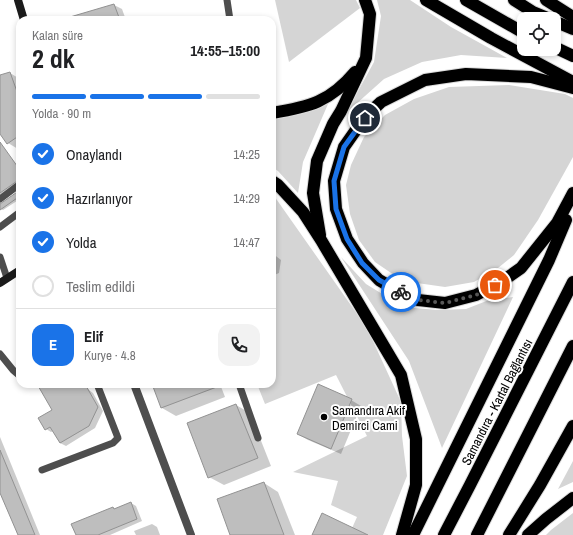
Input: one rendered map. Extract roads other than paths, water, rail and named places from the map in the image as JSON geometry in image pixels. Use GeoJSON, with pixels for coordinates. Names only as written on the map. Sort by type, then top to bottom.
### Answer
{"type":"FeatureCollection","features":[{"type":"Feature","properties":{"kind":"highway"},"geometry":{"type":"LineString","coordinates":[[321,240],[313,193],[317,161],[332,124],[341,110],[366,58],[370,14],[365,0]]}},
{"type":"Feature","properties":{"kind":"highway"},"geometry":{"type":"LineString","coordinates":[[426,0],[491,38],[573,82]]}},
{"type":"Feature","properties":{"kind":"highway"},"geometry":{"type":"LineString","coordinates":[[466,0],[517,29]]}},
{"type":"Feature","properties":{"kind":"highway"},"geometry":{"type":"LineString","coordinates":[[514,0],[533,12]]}},
{"type":"Feature","properties":{"kind":"highway"},"geometry":{"type":"LineString","coordinates":[[546,0],[573,17]]}},
{"type":"Feature","properties":{"kind":"highway"},"geometry":{"type":"LineString","coordinates":[[561,24],[573,29]]}},
{"type":"Feature","properties":{"kind":"highway"},"geometry":{"type":"LineString","coordinates":[[561,51],[573,56]]}},
{"type":"Feature","properties":{"kind":"highway"},"geometry":{"type":"LineString","coordinates":[[276,113],[301,109],[329,97],[346,82],[366,58]]}},
{"type":"Feature","properties":{"kind":"highway"},"geometry":{"type":"LineString","coordinates":[[573,88],[531,77],[466,74],[424,80],[381,102],[365,118],[344,147],[334,181],[336,209],[347,239],[362,263],[379,280],[396,290],[418,300],[445,303],[476,295],[504,280],[521,268],[557,223],[573,193]]}},
{"type":"Feature","properties":{"kind":"highway"},"geometry":{"type":"LineString","coordinates":[[276,184],[302,212],[321,240],[401,375],[416,439],[416,485],[402,535]]}},
{"type":"Feature","properties":{"kind":"highway"},"geometry":{"type":"LineString","coordinates":[[413,535],[549,260],[573,202]]}},
{"type":"Feature","properties":{"kind":"highway","name":"Samandıra - Kartal Bağlantısı"},"geometry":{"type":"LineString","coordinates":[[444,535],[573,282]]}},
{"type":"Feature","properties":{"kind":"highway"},"geometry":{"type":"LineString","coordinates":[[477,535],[573,346]]}},
{"type":"Feature","properties":{"kind":"highway"},"geometry":{"type":"LineString","coordinates":[[509,535],[540,485],[573,426]]}},
{"type":"Feature","properties":{"kind":"highway"},"geometry":{"type":"LineString","coordinates":[[528,535],[573,498]]}},
{"type":"Feature","properties":{"kind":"main road"},"geometry":{"type":"LineString","coordinates":[[18,0],[23,16]]}},
{"type":"Feature","properties":{"kind":"main road"},"geometry":{"type":"LineString","coordinates":[[3,281],[16,273]]}},
{"type":"Feature","properties":{"kind":"street"},"geometry":{"type":"LineString","coordinates":[[136,388],[191,535]]}},
{"type":"Feature","properties":{"kind":"lane"},"geometry":{"type":"LineString","coordinates":[[227,0],[229,16]]}},
{"type":"Feature","properties":{"kind":"lane"},"geometry":{"type":"LineString","coordinates":[[0,199],[16,187]]}},
{"type":"Feature","properties":{"kind":"lane"},"geometry":{"type":"LineString","coordinates":[[0,227],[16,215]]}},
{"type":"Feature","properties":{"kind":"lane"},"geometry":{"type":"LineString","coordinates":[[0,257],[3,281]]}},
{"type":"Feature","properties":{"kind":"lane"},"geometry":{"type":"LineString","coordinates":[[0,354],[16,373]]}},
{"type":"Feature","properties":{"kind":"lane"},"geometry":{"type":"LineString","coordinates":[[42,470],[113,443],[118,438],[99,388]]}},
{"type":"Feature","properties":{"kind":"lane"},"geometry":{"type":"LineString","coordinates":[[240,388],[258,438]]}},
{"type":"Feature","properties":{"kind":"place","name":"Samandıra Akif Demirci Cami"},"geometry":{"type":"Point","coordinates":[324,417]}}]}
